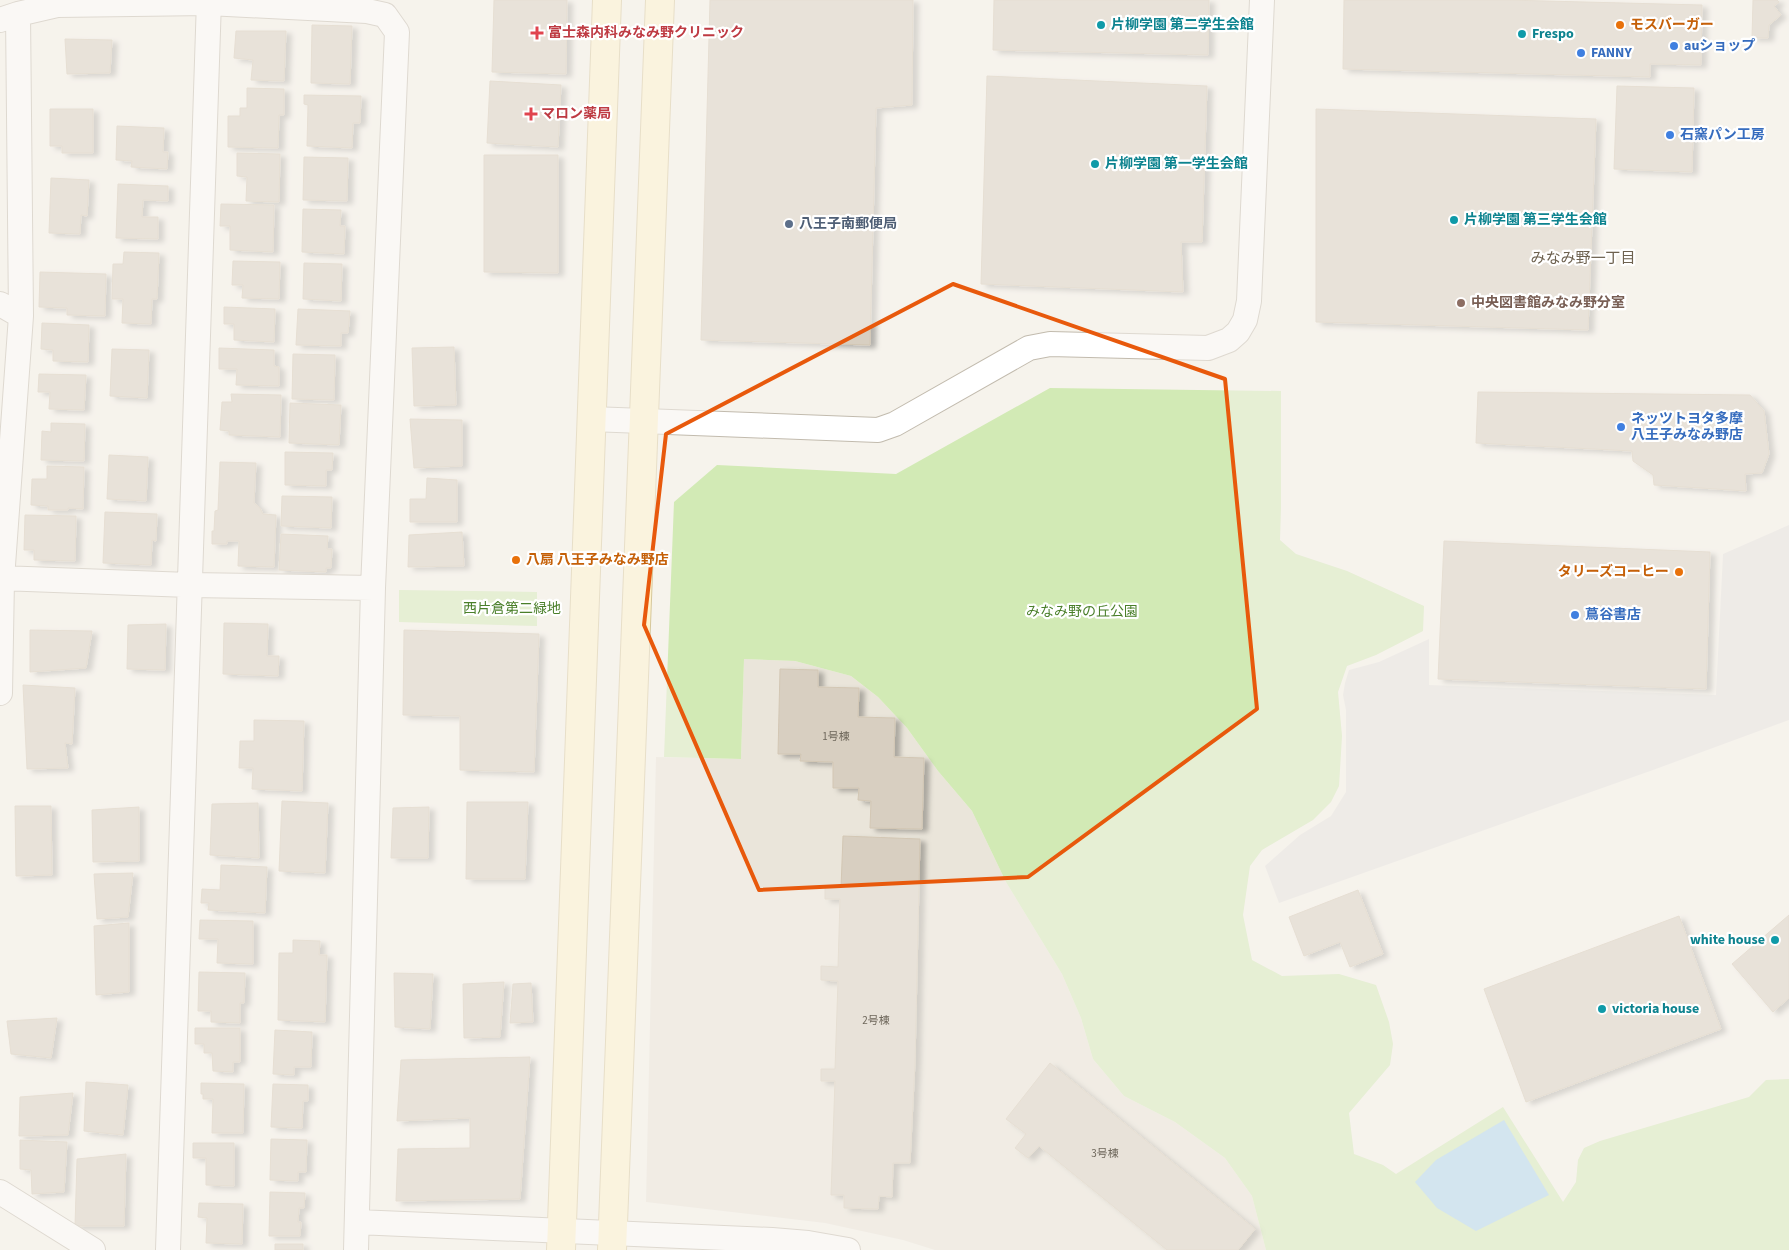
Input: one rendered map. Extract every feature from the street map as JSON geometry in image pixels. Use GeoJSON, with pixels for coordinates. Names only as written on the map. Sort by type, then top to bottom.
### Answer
{"type":"FeatureCollection","features":[{"type":"Feature","properties":{"kind":"street"},"geometry":{"type":"LineString","coordinates":[[561,1240],[607,0]]}},
{"type":"Feature","properties":{"kind":"street"},"geometry":{"type":"LineString","coordinates":[[612,1241],[660,0]]}},
{"type":"Feature","properties":{"kind":"street"},"geometry":{"type":"LineString","coordinates":[[591,420],[878,430],[895,424],[1029,348],[1039,345],[1080,344],[1208,348],[1229,340],[1238,332],[1245,320],[1250,301],[1262,0]]}},
{"type":"Feature","properties":{"kind":"street"},"geometry":{"type":"LineString","coordinates":[[168,1250],[209,2]]}},
{"type":"Feature","properties":{"kind":"street"},"geometry":{"type":"LineString","coordinates":[[0,693],[1,579],[21,316],[9,17],[57,6],[209,2],[367,12],[385,15],[397,32],[373,588],[356,1250]]}},
{"type":"Feature","properties":{"kind":"street"},"geometry":{"type":"LineString","coordinates":[[0,304],[21,316]]}},
{"type":"Feature","properties":{"kind":"street"},"geometry":{"type":"LineString","coordinates":[[1,579],[373,588]]}},
{"type":"Feature","properties":{"kind":"street"},"geometry":{"type":"LineString","coordinates":[[0,1192],[93,1250]]}},
{"type":"Feature","properties":{"kind":"street"},"geometry":{"type":"LineString","coordinates":[[357,1222],[561,1240],[772,1240],[838,1249]]}},
{"type":"Feature","properties":{"kind":"highlighted area"},"geometry":{"type":"Polygon","coordinates":[[[953,284],[1225,379],[1257,709],[1028,877],[759,890],[644,625],[666,434],[953,284]]]}},
{"type":"Feature","properties":{"kind":"shaded area"},"geometry":{"type":"Polygon","coordinates":[[[1789,525],[1789,720],[1279,903],[1265,866],[1300,835],[1331,816],[1346,792],[1346,710],[1343,695],[1349,670],[1379,662],[1429,639],[1429,685],[1716,695],[1723,554],[1789,525]]]}},
{"type":"Feature","properties":{"kind":"shaded area"},"geometry":{"type":"Polygon","coordinates":[[[744,659],[795,661],[851,676],[878,697],[907,728],[938,771],[972,811],[1006,882],[1062,974],[1081,1018],[1093,1059],[1124,1096],[1175,1122],[1225,1158],[1252,1196],[1266,1250],[935,1250],[903,1240],[825,1223],[646,1202],[656,757],[741,759],[744,659]]]}},
{"type":"Feature","properties":{"kind":"green space","name":"みなみ野の丘公園"},"geometry":{"type":"Polygon","coordinates":[[[1050,388],[1281,391],[1280,540],[1296,554],[1347,571],[1424,606],[1423,631],[1376,655],[1347,666],[1338,692],[1342,736],[1339,786],[1331,802],[1313,820],[1262,850],[1250,866],[1243,915],[1252,960],[1282,976],[1339,974],[1376,985],[1389,1022],[1393,1044],[1390,1065],[1349,1113],[1354,1154],[1383,1165],[1396,1174],[1503,1107],[1563,1202],[1576,1182],[1578,1160],[1584,1148],[1600,1141],[1749,1097],[1766,1080],[1789,1079],[1789,1250],[1266,1250],[1252,1196],[1225,1158],[1175,1122],[1124,1096],[1093,1059],[1081,1018],[1062,974],[1006,882],[972,811],[938,771],[907,728],[878,697],[851,676],[795,661],[744,659],[741,759],[664,757],[674,502],[717,465],[896,474],[1050,388]]]}},
{"type":"Feature","properties":{"kind":"green space","name":"西片倉第二緑地"},"geometry":{"type":"Polygon","coordinates":[[[399,590],[537,592],[537,626],[399,622],[399,590]]]}},
{"type":"Feature","properties":{"kind":"water"},"geometry":{"type":"Polygon","coordinates":[[[1504,1120],[1549,1195],[1476,1231],[1437,1208],[1415,1182],[1436,1160],[1504,1120]]]}},
{"type":"Feature","properties":{"kind":"building"},"geometry":{"type":"Polygon","coordinates":[[[494,0],[567,0],[566,74],[492,72],[494,0]]]}},
{"type":"Feature","properties":{"kind":"building","name":"八王子南郵便局"},"geometry":{"type":"Polygon","coordinates":[[[710,0],[913,0],[912,105],[876,108],[870,345],[701,340],[710,0]]]}},
{"type":"Feature","properties":{"kind":"building","name":"片柳学園 第二学生会館"},"geometry":{"type":"Polygon","coordinates":[[[994,0],[1209,0],[1208,55],[993,50],[994,0]]]}},
{"type":"Feature","properties":{"kind":"building","name":"Frespo"},"geometry":{"type":"Polygon","coordinates":[[[1344,0],[1506,0],[1702,5],[1701,65],[1650,64],[1650,77],[1343,69],[1344,0]]]}},
{"type":"Feature","properties":{"kind":"building"},"geometry":{"type":"Polygon","coordinates":[[[1753,0],[1777,0],[1779,2],[1774,6],[1781,15],[1769,25],[1768,38],[1752,38],[1753,0]]]}},
{"type":"Feature","properties":{"kind":"building"},"geometry":{"type":"Polygon","coordinates":[[[312,25],[352,26],[350,84],[311,83],[312,25]]]}},
{"type":"Feature","properties":{"kind":"building"},"geometry":{"type":"Polygon","coordinates":[[[236,31],[286,31],[284,81],[251,80],[253,60],[234,58],[236,31]]]}},
{"type":"Feature","properties":{"kind":"building"},"geometry":{"type":"Polygon","coordinates":[[[65,39],[112,40],[110,73],[67,74],[65,39]]]}},
{"type":"Feature","properties":{"kind":"building","name":"片柳学園 第一学生会館"},"geometry":{"type":"Polygon","coordinates":[[[987,76],[1207,86],[1202,242],[1181,242],[1183,292],[981,284],[987,76]]]}},
{"type":"Feature","properties":{"kind":"building"},"geometry":{"type":"Polygon","coordinates":[[[490,81],[561,85],[558,147],[487,143],[490,81]]]}},
{"type":"Feature","properties":{"kind":"building"},"geometry":{"type":"Polygon","coordinates":[[[1617,86],[1694,88],[1692,172],[1614,169],[1617,86]]]}},
{"type":"Feature","properties":{"kind":"building"},"geometry":{"type":"Polygon","coordinates":[[[247,88],[284,89],[284,115],[279,115],[278,148],[228,147],[228,116],[240,116],[240,108],[247,108],[247,88]]]}},
{"type":"Feature","properties":{"kind":"building"},"geometry":{"type":"Polygon","coordinates":[[[304,95],[361,96],[360,123],[353,123],[352,148],[307,146],[308,105],[304,104],[304,95]]]}},
{"type":"Feature","properties":{"kind":"building"},"geometry":{"type":"Polygon","coordinates":[[[50,109],[93,109],[93,153],[62,153],[62,146],[50,146],[50,109]]]}},
{"type":"Feature","properties":{"kind":"building","name":"片柳学園 第三学生会館"},"geometry":{"type":"Polygon","coordinates":[[[1316,109],[1596,119],[1588,330],[1316,322],[1316,109]]]}},
{"type":"Feature","properties":{"kind":"building"},"geometry":{"type":"Polygon","coordinates":[[[117,126],[164,128],[163,152],[168,152],[167,169],[131,167],[132,161],[116,160],[117,126]]]}},
{"type":"Feature","properties":{"kind":"building"},"geometry":{"type":"Polygon","coordinates":[[[237,153],[280,154],[279,202],[246,201],[247,177],[237,176],[237,153]]]}},
{"type":"Feature","properties":{"kind":"building"},"geometry":{"type":"Polygon","coordinates":[[[484,155],[558,155],[558,273],[484,272],[484,155]]]}},
{"type":"Feature","properties":{"kind":"building"},"geometry":{"type":"Polygon","coordinates":[[[304,157],[348,158],[347,201],[303,200],[304,157]]]}},
{"type":"Feature","properties":{"kind":"building"},"geometry":{"type":"Polygon","coordinates":[[[51,178],[89,180],[87,216],[81,215],[80,234],[49,233],[51,178]]]}},
{"type":"Feature","properties":{"kind":"building"},"geometry":{"type":"Polygon","coordinates":[[[118,184],[168,186],[168,201],[143,200],[142,217],[158,217],[158,239],[116,238],[118,184]]]}},
{"type":"Feature","properties":{"kind":"building"},"geometry":{"type":"Polygon","coordinates":[[[221,204],[274,205],[273,252],[230,250],[230,226],[220,226],[221,204]]]}},
{"type":"Feature","properties":{"kind":"building"},"geometry":{"type":"Polygon","coordinates":[[[303,209],[341,210],[340,226],[345,226],[344,254],[302,252],[303,209]]]}},
{"type":"Feature","properties":{"kind":"building"},"geometry":{"type":"Polygon","coordinates":[[[124,252],[159,253],[157,299],[152,299],[151,324],[122,323],[123,299],[112,299],[113,264],[123,264],[124,252]]]}},
{"type":"Feature","properties":{"kind":"building"},"geometry":{"type":"Polygon","coordinates":[[[233,261],[280,262],[279,299],[242,298],[243,285],[232,285],[233,261]]]}},
{"type":"Feature","properties":{"kind":"building"},"geometry":{"type":"Polygon","coordinates":[[[304,263],[342,264],[341,301],[303,299],[304,263]]]}},
{"type":"Feature","properties":{"kind":"building"},"geometry":{"type":"Polygon","coordinates":[[[40,272],[106,274],[105,316],[67,315],[67,308],[39,307],[40,272]]]}},
{"type":"Feature","properties":{"kind":"building"},"geometry":{"type":"Polygon","coordinates":[[[224,307],[275,309],[274,342],[234,340],[234,324],[224,324],[224,307]]]}},
{"type":"Feature","properties":{"kind":"building"},"geometry":{"type":"Polygon","coordinates":[[[298,309],[350,311],[348,333],[341,333],[341,346],[296,345],[298,309]]]}},
{"type":"Feature","properties":{"kind":"building"},"geometry":{"type":"Polygon","coordinates":[[[42,323],[89,325],[88,362],[53,361],[53,350],[41,349],[42,323]]]}},
{"type":"Feature","properties":{"kind":"building"},"geometry":{"type":"Polygon","coordinates":[[[454,347],[456,405],[414,406],[412,348],[454,347]]]}},
{"type":"Feature","properties":{"kind":"building"},"geometry":{"type":"Polygon","coordinates":[[[219,348],[274,350],[274,366],[279,367],[279,386],[236,385],[237,369],[219,369],[219,348]]]}},
{"type":"Feature","properties":{"kind":"building"},"geometry":{"type":"Polygon","coordinates":[[[112,349],[149,350],[147,398],[110,396],[112,349]]]}},
{"type":"Feature","properties":{"kind":"building"},"geometry":{"type":"Polygon","coordinates":[[[293,354],[335,355],[334,400],[292,399],[293,354]]]}},
{"type":"Feature","properties":{"kind":"building"},"geometry":{"type":"Polygon","coordinates":[[[39,374],[86,375],[84,410],[49,409],[50,392],[38,392],[39,374]]]}},
{"type":"Feature","properties":{"kind":"building","name":"ネッツトヨタ多摩 八王子みなみ野店"},"geometry":{"type":"Polygon","coordinates":[[[1478,392],[1750,395],[1764,411],[1769,454],[1762,473],[1745,474],[1746,491],[1654,485],[1653,475],[1633,461],[1632,451],[1476,443],[1478,392]]]}},
{"type":"Feature","properties":{"kind":"building"},"geometry":{"type":"Polygon","coordinates":[[[231,394],[281,395],[280,437],[229,435],[229,431],[220,430],[222,402],[232,402],[231,394]]]}},
{"type":"Feature","properties":{"kind":"building"},"geometry":{"type":"Polygon","coordinates":[[[290,403],[341,405],[339,445],[289,443],[290,403]]]}},
{"type":"Feature","properties":{"kind":"building"},"geometry":{"type":"Polygon","coordinates":[[[410,419],[462,420],[462,466],[414,468],[410,419]]]}},
{"type":"Feature","properties":{"kind":"building"},"geometry":{"type":"Polygon","coordinates":[[[51,423],[85,424],[84,461],[41,460],[42,431],[51,432],[51,423]]]}},
{"type":"Feature","properties":{"kind":"building"},"geometry":{"type":"Polygon","coordinates":[[[285,452],[333,453],[332,470],[326,470],[326,486],[285,485],[285,452]]]}},
{"type":"Feature","properties":{"kind":"building"},"geometry":{"type":"Polygon","coordinates":[[[109,455],[148,457],[146,501],[107,499],[109,455]]]}},
{"type":"Feature","properties":{"kind":"building"},"geometry":{"type":"Polygon","coordinates":[[[220,462],[256,463],[254,503],[263,514],[276,515],[274,567],[238,566],[239,541],[227,541],[227,544],[212,544],[215,511],[218,510],[220,462]]]}},
{"type":"Feature","properties":{"kind":"building"},"geometry":{"type":"Polygon","coordinates":[[[47,466],[84,467],[83,509],[48,510],[48,506],[31,505],[32,479],[47,479],[47,466]]]}},
{"type":"Feature","properties":{"kind":"building"},"geometry":{"type":"Polygon","coordinates":[[[427,478],[457,480],[457,522],[410,522],[410,499],[426,499],[427,478]]]}},
{"type":"Feature","properties":{"kind":"building"},"geometry":{"type":"Polygon","coordinates":[[[282,496],[332,497],[331,528],[281,526],[282,496]]]}},
{"type":"Feature","properties":{"kind":"building"},"geometry":{"type":"Polygon","coordinates":[[[105,512],[157,514],[156,541],[152,540],[151,565],[103,563],[105,512]]]}},
{"type":"Feature","properties":{"kind":"building"},"geometry":{"type":"Polygon","coordinates":[[[25,515],[76,516],[75,561],[34,560],[34,550],[24,550],[25,515]]]}},
{"type":"Feature","properties":{"kind":"building"},"geometry":{"type":"Polygon","coordinates":[[[462,532],[464,566],[408,567],[409,535],[462,532]]]}},
{"type":"Feature","properties":{"kind":"building"},"geometry":{"type":"Polygon","coordinates":[[[281,534],[328,536],[327,549],[332,549],[331,568],[326,568],[326,572],[279,570],[281,534]]]}},
{"type":"Feature","properties":{"kind":"building","name":"蔦谷書店"},"geometry":{"type":"Polygon","coordinates":[[[1444,541],[1710,552],[1706,689],[1438,679],[1444,541]]]}},
{"type":"Feature","properties":{"kind":"building"},"geometry":{"type":"Polygon","coordinates":[[[224,623],[268,624],[267,656],[279,656],[278,676],[223,674],[224,623]]]}},
{"type":"Feature","properties":{"kind":"building"},"geometry":{"type":"Polygon","coordinates":[[[166,624],[165,670],[127,669],[128,625],[166,624]]]}},
{"type":"Feature","properties":{"kind":"building"},"geometry":{"type":"Polygon","coordinates":[[[30,630],[92,631],[86,668],[30,672],[30,630]]]}},
{"type":"Feature","properties":{"kind":"building"},"geometry":{"type":"Polygon","coordinates":[[[404,630],[539,634],[534,772],[460,770],[460,716],[403,715],[404,630]]]}},
{"type":"Feature","properties":{"kind":"building"},"geometry":{"type":"Polygon","coordinates":[[[780,669],[818,670],[818,687],[859,688],[858,717],[895,718],[894,757],[924,758],[922,829],[870,828],[871,801],[858,800],[859,788],[833,788],[833,762],[800,761],[801,754],[778,754],[780,669]]]}},
{"type":"Feature","properties":{"kind":"building"},"geometry":{"type":"Polygon","coordinates":[[[23,685],[75,688],[72,744],[65,743],[68,768],[27,769],[23,685]]]}},
{"type":"Feature","properties":{"kind":"building"},"geometry":{"type":"Polygon","coordinates":[[[254,720],[304,721],[302,791],[252,789],[253,768],[239,768],[240,741],[254,741],[254,720]]]}},
{"type":"Feature","properties":{"kind":"building"},"geometry":{"type":"Polygon","coordinates":[[[282,801],[328,803],[325,873],[279,871],[282,801]]]}},
{"type":"Feature","properties":{"kind":"building"},"geometry":{"type":"Polygon","coordinates":[[[467,802],[528,802],[525,879],[466,879],[467,802]]]}},
{"type":"Feature","properties":{"kind":"building"},"geometry":{"type":"Polygon","coordinates":[[[258,803],[259,858],[210,855],[212,804],[258,803]]]}},
{"type":"Feature","properties":{"kind":"building"},"geometry":{"type":"Polygon","coordinates":[[[15,806],[51,806],[52,875],[16,876],[15,806]]]}},
{"type":"Feature","properties":{"kind":"building"},"geometry":{"type":"Polygon","coordinates":[[[139,807],[139,861],[93,862],[92,810],[139,807]]]}},
{"type":"Feature","properties":{"kind":"building"},"geometry":{"type":"Polygon","coordinates":[[[429,807],[428,858],[391,858],[393,808],[429,807]]]}},
{"type":"Feature","properties":{"kind":"building"},"geometry":{"type":"Polygon","coordinates":[[[843,836],[920,839],[915,1062],[910,1163],[893,1163],[892,1197],[879,1196],[878,1209],[844,1208],[844,1195],[831,1195],[835,1081],[821,1081],[821,1069],[835,1069],[838,981],[821,980],[821,966],[838,967],[840,899],[825,899],[825,888],[841,888],[843,836]]]}},
{"type":"Feature","properties":{"kind":"building"},"geometry":{"type":"Polygon","coordinates":[[[221,865],[267,867],[265,913],[208,910],[209,903],[201,903],[202,889],[220,890],[221,865]]]}},
{"type":"Feature","properties":{"kind":"building"},"geometry":{"type":"Polygon","coordinates":[[[133,873],[128,917],[97,919],[94,874],[133,873]]]}},
{"type":"Feature","properties":{"kind":"building"},"geometry":{"type":"Polygon","coordinates":[[[1358,890],[1383,954],[1350,967],[1340,942],[1304,956],[1289,917],[1358,890]]]}},
{"type":"Feature","properties":{"kind":"building","name":"white house"},"geometry":{"type":"Polygon","coordinates":[[[1789,915],[1789,998],[1773,1012],[1732,964],[1789,915]]]}},
{"type":"Feature","properties":{"kind":"building","name":"victoria house"},"geometry":{"type":"Polygon","coordinates":[[[1679,916],[1721,1029],[1526,1102],[1484,989],[1679,916]]]}},
{"type":"Feature","properties":{"kind":"building"},"geometry":{"type":"Polygon","coordinates":[[[200,920],[253,921],[253,964],[217,963],[218,939],[199,939],[200,920]]]}},
{"type":"Feature","properties":{"kind":"building"},"geometry":{"type":"Polygon","coordinates":[[[129,923],[129,992],[96,995],[94,926],[129,923]]]}},
{"type":"Feature","properties":{"kind":"building"},"geometry":{"type":"Polygon","coordinates":[[[293,940],[320,941],[319,955],[327,955],[325,1022],[278,1020],[279,953],[293,953],[293,940]]]}},
{"type":"Feature","properties":{"kind":"building"},"geometry":{"type":"Polygon","coordinates":[[[199,972],[245,973],[244,1003],[240,1003],[240,1023],[211,1022],[211,1011],[198,1011],[199,972]]]}},
{"type":"Feature","properties":{"kind":"building"},"geometry":{"type":"Polygon","coordinates":[[[394,973],[433,974],[430,1029],[395,1027],[394,973]]]}},
{"type":"Feature","properties":{"kind":"building"},"geometry":{"type":"Polygon","coordinates":[[[504,982],[500,1037],[464,1038],[463,984],[504,982]]]}},
{"type":"Feature","properties":{"kind":"building"},"geometry":{"type":"Polygon","coordinates":[[[531,983],[533,1022],[510,1023],[513,984],[531,983]]]}},
{"type":"Feature","properties":{"kind":"building"},"geometry":{"type":"Polygon","coordinates":[[[57,1018],[51,1058],[11,1054],[7,1021],[57,1018]]]}},
{"type":"Feature","properties":{"kind":"building"},"geometry":{"type":"Polygon","coordinates":[[[195,1028],[240,1028],[240,1062],[233,1062],[233,1072],[213,1071],[212,1053],[204,1053],[204,1044],[195,1044],[195,1028]]]}},
{"type":"Feature","properties":{"kind":"building"},"geometry":{"type":"Polygon","coordinates":[[[275,1030],[312,1032],[311,1067],[294,1067],[294,1075],[273,1074],[275,1030]]]}},
{"type":"Feature","properties":{"kind":"building"},"geometry":{"type":"Polygon","coordinates":[[[530,1057],[520,1199],[396,1201],[398,1149],[470,1148],[470,1118],[397,1121],[401,1060],[530,1057]]]}},
{"type":"Feature","properties":{"kind":"building"},"geometry":{"type":"Polygon","coordinates":[[[1050,1063],[1255,1229],[1238,1250],[1167,1250],[1039,1146],[1028,1158],[1015,1148],[1026,1134],[1006,1119],[1050,1063]]]}},
{"type":"Feature","properties":{"kind":"building"},"geometry":{"type":"Polygon","coordinates":[[[86,1082],[128,1085],[123,1135],[84,1131],[86,1082]]]}},
{"type":"Feature","properties":{"kind":"building"},"geometry":{"type":"Polygon","coordinates":[[[201,1083],[244,1084],[243,1133],[212,1133],[213,1099],[203,1099],[201,1083]]]}},
{"type":"Feature","properties":{"kind":"building"},"geometry":{"type":"Polygon","coordinates":[[[273,1084],[308,1085],[308,1101],[303,1101],[302,1128],[271,1127],[273,1084]]]}},
{"type":"Feature","properties":{"kind":"building"},"geometry":{"type":"Polygon","coordinates":[[[73,1093],[68,1135],[19,1136],[20,1097],[73,1093]]]}},
{"type":"Feature","properties":{"kind":"building"},"geometry":{"type":"Polygon","coordinates":[[[271,1139],[307,1140],[306,1172],[298,1172],[298,1181],[270,1180],[271,1139]]]}},
{"type":"Feature","properties":{"kind":"building"},"geometry":{"type":"Polygon","coordinates":[[[20,1140],[67,1142],[64,1192],[32,1194],[31,1170],[20,1169],[20,1140]]]}},
{"type":"Feature","properties":{"kind":"building"},"geometry":{"type":"Polygon","coordinates":[[[193,1143],[234,1143],[234,1186],[206,1185],[206,1158],[193,1158],[193,1143]]]}},
{"type":"Feature","properties":{"kind":"building"},"geometry":{"type":"Polygon","coordinates":[[[126,1154],[124,1226],[75,1226],[77,1159],[126,1154]]]}},
{"type":"Feature","properties":{"kind":"building"},"geometry":{"type":"Polygon","coordinates":[[[270,1192],[305,1193],[304,1208],[299,1208],[300,1236],[269,1236],[270,1192]]]}},
{"type":"Feature","properties":{"kind":"building"},"geometry":{"type":"Polygon","coordinates":[[[199,1203],[243,1204],[242,1244],[206,1243],[207,1218],[198,1217],[199,1203]]]}},
{"type":"Feature","properties":{"kind":"building"},"geometry":{"type":"Polygon","coordinates":[[[275,1244],[303,1244],[303,1250],[275,1250],[275,1244]]]}},
{"type":"Feature","properties":{"kind":"place","name":"片柳学園 第二学生会館"},"geometry":{"type":"Point","coordinates":[1101,25]}},
{"type":"Feature","properties":{"kind":"place","name":"モスバーガー"},"geometry":{"type":"Point","coordinates":[1620,25]}},
{"type":"Feature","properties":{"kind":"place","name":"富士森内科みなみ野クリニック"},"geometry":{"type":"Point","coordinates":[537,33]}},
{"type":"Feature","properties":{"kind":"place","name":"Frespo"},"geometry":{"type":"Point","coordinates":[1522,34]}},
{"type":"Feature","properties":{"kind":"place","name":"auショップ"},"geometry":{"type":"Point","coordinates":[1674,46]}},
{"type":"Feature","properties":{"kind":"place","name":"FANNY"},"geometry":{"type":"Point","coordinates":[1581,53]}},
{"type":"Feature","properties":{"kind":"place","name":"マロン薬局"},"geometry":{"type":"Point","coordinates":[531,114]}},
{"type":"Feature","properties":{"kind":"place","name":"石窯パン工房"},"geometry":{"type":"Point","coordinates":[1670,135]}},
{"type":"Feature","properties":{"kind":"place","name":"片柳学園 第一学生会館"},"geometry":{"type":"Point","coordinates":[1095,164]}},
{"type":"Feature","properties":{"kind":"place","name":"片柳学園 第三学生会館"},"geometry":{"type":"Point","coordinates":[1454,220]}},
{"type":"Feature","properties":{"kind":"place","name":"八王子南郵便局"},"geometry":{"type":"Point","coordinates":[789,224]}},
{"type":"Feature","properties":{"kind":"place","name":"中央図書館みなみ野分室"},"geometry":{"type":"Point","coordinates":[1461,303]}},
{"type":"Feature","properties":{"kind":"place","name":"ネッツトヨタ多摩 八王子みなみ野店"},"geometry":{"type":"Point","coordinates":[1621,427]}},
{"type":"Feature","properties":{"kind":"place","name":"八扇 八王子みなみ野店"},"geometry":{"type":"Point","coordinates":[516,560]}},
{"type":"Feature","properties":{"kind":"place","name":"タリーズコーヒー"},"geometry":{"type":"Point","coordinates":[1679,572]}},
{"type":"Feature","properties":{"kind":"place","name":"蔦谷書店"},"geometry":{"type":"Point","coordinates":[1575,615]}},
{"type":"Feature","properties":{"kind":"place","name":"white house"},"geometry":{"type":"Point","coordinates":[1775,940]}},
{"type":"Feature","properties":{"kind":"place","name":"victoria house"},"geometry":{"type":"Point","coordinates":[1602,1009]}},
{"type":"Feature","properties":{"kind":"district","name":"みなみ野一丁目"},"geometry":{"type":"Point","coordinates":[1583,258]}}]}
